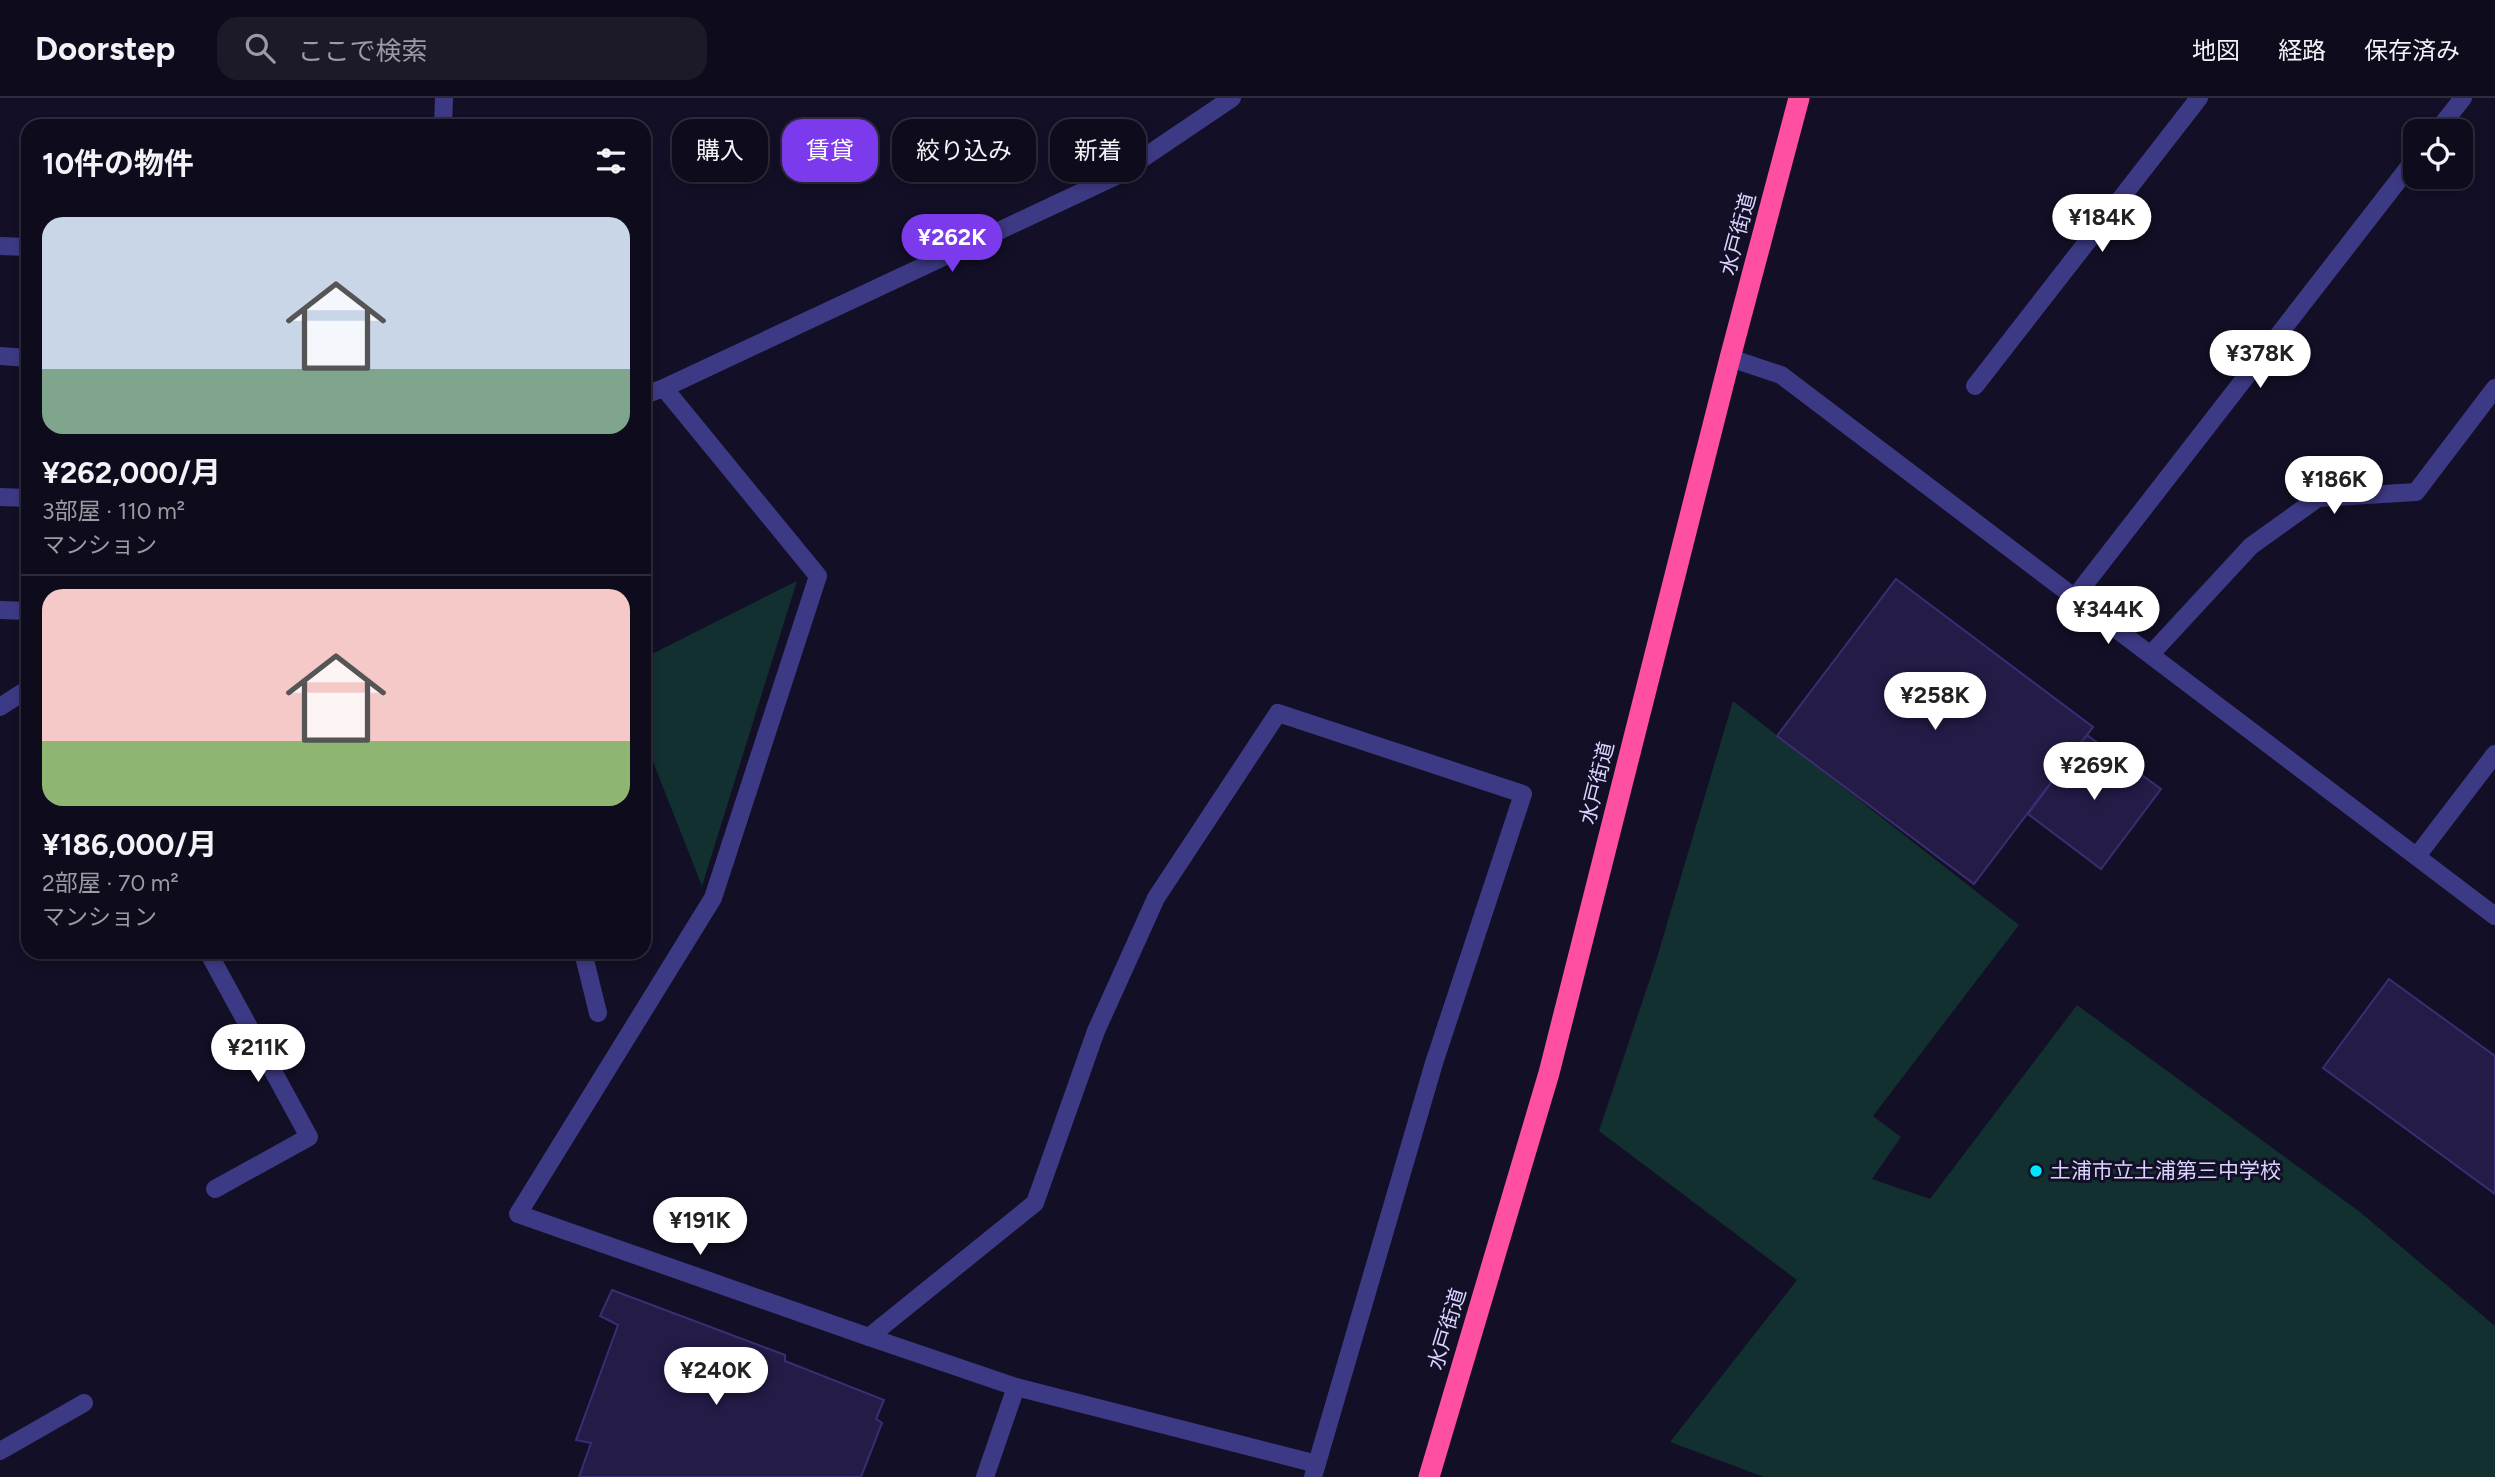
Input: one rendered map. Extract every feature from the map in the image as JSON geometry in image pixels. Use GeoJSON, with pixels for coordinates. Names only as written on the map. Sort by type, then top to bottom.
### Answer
{"type":"FeatureCollection","features":[{"type":"Feature","properties":{"kind":"highway","name":"水戸街道"},"geometry":{"type":"LineString","coordinates":[[1429,1477],[1549,1073],[1730,358],[1799,98]]}},
{"type":"Feature","properties":{"kind":"street"},"geometry":{"type":"LineString","coordinates":[[443,119],[444,98]]}},
{"type":"Feature","properties":{"kind":"street"},"geometry":{"type":"LineString","coordinates":[[651,393],[1118,175],[1232,98]]}},
{"type":"Feature","properties":{"kind":"street"},"geometry":{"type":"LineString","coordinates":[[1975,386],[2199,98]]}},
{"type":"Feature","properties":{"kind":"street"},"geometry":{"type":"LineString","coordinates":[[2446,119],[2463,98]]}},
{"type":"Feature","properties":{"kind":"street"},"geometry":{"type":"LineString","coordinates":[[2076,597],[2403,175]]}},
{"type":"Feature","properties":{"kind":"street"},"geometry":{"type":"LineString","coordinates":[[0,246],[21,247]]}},
{"type":"Feature","properties":{"kind":"street"},"geometry":{"type":"LineString","coordinates":[[0,356],[21,358]]}},
{"type":"Feature","properties":{"kind":"street"},"geometry":{"type":"LineString","coordinates":[[1730,358],[1781,375],[2495,916]]}},
{"type":"Feature","properties":{"kind":"street"},"geometry":{"type":"LineString","coordinates":[[664,388],[818,576],[713,898],[518,1214],[869,1337],[1016,1388],[1315,1470],[1434,1063],[1523,794],[1278,713],[1156,898],[1096,1031],[1035,1203],[869,1337]]}},
{"type":"Feature","properties":{"kind":"street"},"geometry":{"type":"LineString","coordinates":[[2151,654],[2251,545],[2318,498],[2416,492],[2495,388]]}},
{"type":"Feature","properties":{"kind":"street"},"geometry":{"type":"LineString","coordinates":[[0,497],[21,498]]}},
{"type":"Feature","properties":{"kind":"street"},"geometry":{"type":"LineString","coordinates":[[0,610],[21,611]]}},
{"type":"Feature","properties":{"kind":"street"},"geometry":{"type":"LineString","coordinates":[[0,707],[21,694]]}},
{"type":"Feature","properties":{"kind":"street"},"geometry":{"type":"LineString","coordinates":[[2417,856],[2495,754]]}},
{"type":"Feature","properties":{"kind":"street"},"geometry":{"type":"LineString","coordinates":[[212,959],[309,1137],[215,1189]]}},
{"type":"Feature","properties":{"kind":"street"},"geometry":{"type":"LineString","coordinates":[[585,959],[598,1013]]}},
{"type":"Feature","properties":{"kind":"street"},"geometry":{"type":"LineString","coordinates":[[985,1477],[1016,1388]]}},
{"type":"Feature","properties":{"kind":"street"},"geometry":{"type":"LineString","coordinates":[[0,1451],[84,1403]]}},
{"type":"Feature","properties":{"kind":"green space"},"geometry":{"type":"Polygon","coordinates":[[[797,581],[702,886],[651,757],[651,654],[797,581]]]}},
{"type":"Feature","properties":{"kind":"green space"},"geometry":{"type":"Polygon","coordinates":[[[1733,701],[2019,925],[1873,1116],[1901,1137],[1872,1179],[1930,1199],[2077,1005],[2360,1212],[2495,1326],[2495,1477],[1764,1477],[1670,1442],[1797,1280],[1599,1131],[1656,961],[1733,701]]]}},
{"type":"Feature","properties":{"kind":"building"},"geometry":{"type":"Polygon","coordinates":[[[1896,579],[2093,727],[1974,884],[1777,736],[1896,579]]]}},
{"type":"Feature","properties":{"kind":"building"},"geometry":{"type":"Polygon","coordinates":[[[2087,735],[2161,789],[2101,869],[2028,814],[2087,735]]]}},
{"type":"Feature","properties":{"kind":"building"},"geometry":{"type":"Polygon","coordinates":[[[2389,979],[2495,1056],[2495,1194],[2323,1068],[2389,979]]]}},
{"type":"Feature","properties":{"kind":"building"},"geometry":{"type":"Polygon","coordinates":[[[612,1290],[785,1355],[785,1361],[884,1400],[876,1419],[882,1423],[861,1477],[579,1477],[591,1443],[576,1440],[618,1325],[600,1316],[612,1290]]]}},
{"type":"Feature","properties":{"kind":"place","name":"土浦市立土浦第三中学校"},"geometry":{"type":"Point","coordinates":[2036,1171]}}]}
